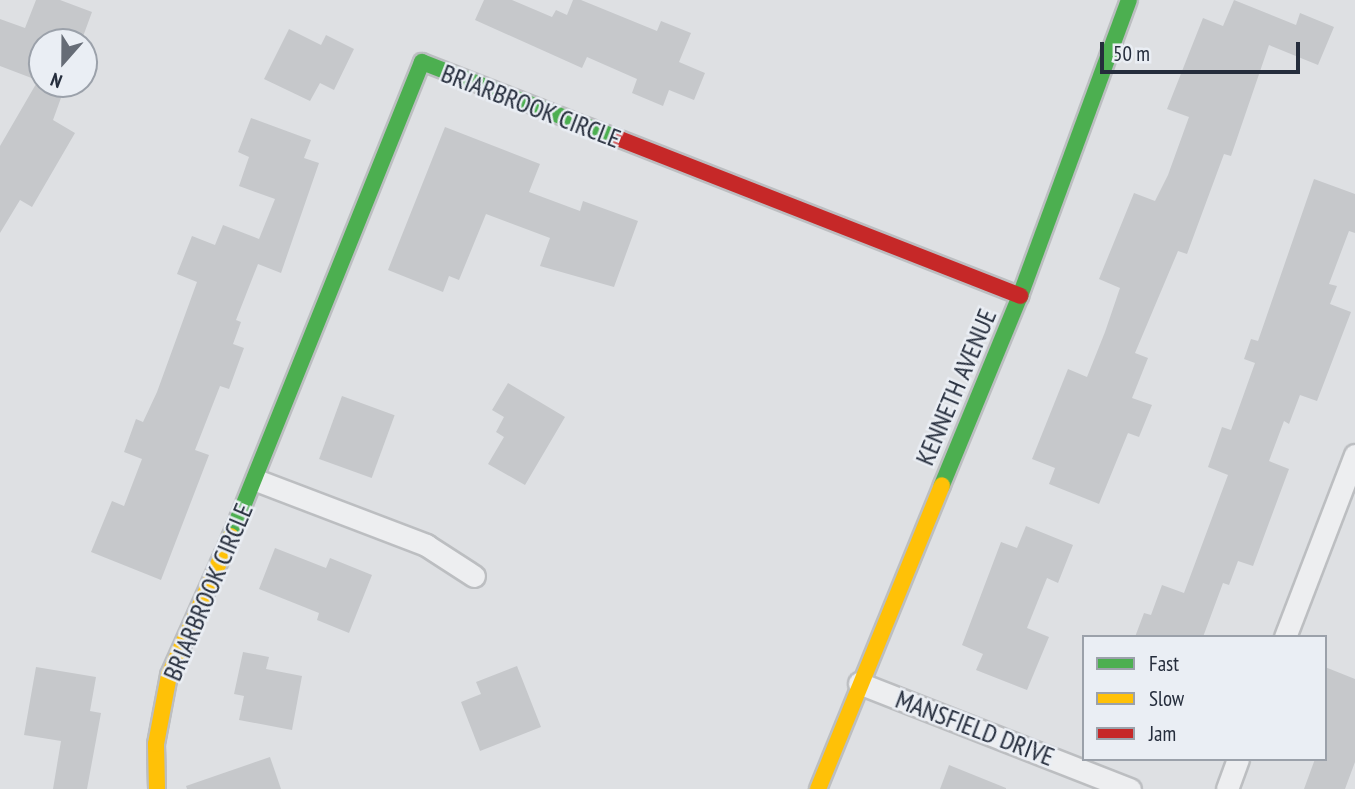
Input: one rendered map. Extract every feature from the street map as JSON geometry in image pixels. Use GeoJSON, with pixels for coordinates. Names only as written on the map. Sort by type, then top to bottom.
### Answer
{"type":"FeatureCollection","features":[{"type":"Feature","properties":{"kind":"street","name":"KENNETH AVENUE"},"geometry":{"type":"LineString","coordinates":[[818,789],[859,683],[1020,296],[1129,0]]}},
{"type":"Feature","properties":{"kind":"street","name":"BRIARBROOK CIRCLE"},"geometry":{"type":"LineString","coordinates":[[158,789],[156,744],[169,674],[256,480],[422,62],[1020,296]]}},
{"type":"Feature","properties":{"kind":"street"},"geometry":{"type":"LineString","coordinates":[[1286,635],[1355,455]]}},
{"type":"Feature","properties":{"kind":"street","name":"BRIARBROOK CIRCLE"},"geometry":{"type":"LineString","coordinates":[[256,480],[426,545],[474,576]]}},
{"type":"Feature","properties":{"kind":"street","name":"MANSFIELD DRIVE"},"geometry":{"type":"LineString","coordinates":[[859,683],[1130,789]]}},
{"type":"Feature","properties":{"kind":"street"},"geometry":{"type":"LineString","coordinates":[[1227,789],[1237,761]]}},
{"type":"Feature","properties":{"kind":"building"},"geometry":{"type":"Polygon","coordinates":[[[36,0],[60,0],[92,12],[86,28],[28,28],[28,77],[0,66],[0,19],[25,28],[36,0]]]}},
{"type":"Feature","properties":{"kind":"building"},"geometry":{"type":"Polygon","coordinates":[[[484,0],[512,0],[552,17],[556,10],[567,15],[573,0],[581,0],[657,31],[661,21],[691,33],[679,62],[705,73],[694,100],[669,90],[663,106],[632,93],[637,79],[587,57],[582,68],[475,20],[484,0]]]}},
{"type":"Feature","properties":{"kind":"building"},"geometry":{"type":"Polygon","coordinates":[[[1234,0],[1296,25],[1300,13],[1334,27],[1318,65],[1269,45],[1231,156],[1224,154],[1187,254],[1178,251],[1135,353],[1148,358],[1132,398],[1152,405],[1139,437],[1128,433],[1099,504],[1049,484],[1055,468],[1032,459],[1068,369],[1087,377],[1105,332],[1120,288],[1099,279],[1134,193],[1155,201],[1168,175],[1189,117],[1167,109],[1203,18],[1223,26],[1234,0]]]}},
{"type":"Feature","properties":{"kind":"building"},"geometry":{"type":"Polygon","coordinates":[[[289,29],[321,45],[326,35],[354,49],[334,90],[320,83],[310,101],[264,79],[289,29]]]}},
{"type":"Feature","properties":{"kind":"building"},"geometry":{"type":"Polygon","coordinates":[[[28,98],[61,98],[53,120],[75,133],[32,207],[20,200],[0,233],[0,146],[28,98]]]}},
{"type":"Feature","properties":{"kind":"building"},"geometry":{"type":"Polygon","coordinates":[[[251,118],[311,140],[304,158],[319,163],[281,273],[258,264],[236,320],[241,322],[233,344],[244,348],[229,389],[220,386],[195,450],[209,455],[161,580],[91,552],[112,501],[124,506],[142,459],[124,452],[136,419],[143,422],[157,392],[197,282],[177,274],[192,236],[215,245],[223,225],[259,239],[275,199],[239,186],[249,157],[238,152],[251,118]]]}},
{"type":"Feature","properties":{"kind":"building"},"geometry":{"type":"Polygon","coordinates":[[[445,127],[540,164],[529,192],[580,211],[583,201],[638,221],[614,287],[540,266],[550,238],[486,214],[459,280],[449,276],[443,292],[388,270],[445,127]]]}},
{"type":"Feature","properties":{"kind":"building"},"geometry":{"type":"Polygon","coordinates":[[[1314,179],[1355,194],[1355,233],[1349,231],[1329,284],[1337,286],[1330,304],[1351,312],[1317,401],[1300,395],[1289,424],[1284,421],[1269,461],[1289,469],[1253,566],[1238,561],[1229,585],[1223,583],[1204,635],[1136,635],[1144,613],[1151,615],[1162,585],[1184,593],[1228,475],[1208,467],[1222,427],[1231,430],[1255,363],[1244,359],[1251,339],[1258,341],[1314,179]]]}},
{"type":"Feature","properties":{"kind":"building"},"geometry":{"type":"Polygon","coordinates":[[[508,383],[565,417],[525,485],[488,464],[504,437],[496,432],[504,417],[492,410],[508,383]]]}},
{"type":"Feature","properties":{"kind":"building"},"geometry":{"type":"Polygon","coordinates":[[[342,396],[395,415],[372,478],[319,459],[342,396]]]}},
{"type":"Feature","properties":{"kind":"building"},"geometry":{"type":"Polygon","coordinates":[[[1026,526],[1073,545],[1058,583],[1047,578],[1027,628],[1049,637],[1027,690],[976,670],[983,654],[962,645],[1001,542],[1017,548],[1026,526]]]}},
{"type":"Feature","properties":{"kind":"building"},"geometry":{"type":"Polygon","coordinates":[[[275,548],[326,568],[330,558],[372,575],[349,633],[317,620],[319,613],[259,589],[275,548]]]}},
{"type":"Feature","properties":{"kind":"building"},"geometry":{"type":"Polygon","coordinates":[[[243,652],[269,657],[266,669],[302,676],[292,730],[239,720],[244,696],[234,694],[243,652]]]}},
{"type":"Feature","properties":{"kind":"building"},"geometry":{"type":"Polygon","coordinates":[[[517,666],[541,727],[480,751],[461,702],[481,694],[476,682],[517,666]]]}},
{"type":"Feature","properties":{"kind":"building"},"geometry":{"type":"Polygon","coordinates":[[[36,667],[96,677],[90,711],[101,713],[87,789],[53,789],[61,741],[24,735],[36,667]]]}},
{"type":"Feature","properties":{"kind":"building"},"geometry":{"type":"Polygon","coordinates":[[[1327,668],[1355,679],[1355,762],[1345,789],[1304,789],[1314,761],[1327,761],[1327,668]]]}},
{"type":"Feature","properties":{"kind":"building"},"geometry":{"type":"Polygon","coordinates":[[[270,757],[281,789],[187,789],[186,786],[270,757]]]}},
{"type":"Feature","properties":{"kind":"building"},"geometry":{"type":"Polygon","coordinates":[[[949,765],[1006,788],[1006,789],[940,789],[949,765]]]}},
{"type":"Feature","properties":{"kind":"traffic: fast"},"geometry":{"type":"LineString","coordinates":[[942,485],[1020,296],[1129,0]]}},
{"type":"Feature","properties":{"kind":"traffic: fast"},"geometry":{"type":"LineString","coordinates":[[231,536],[422,62],[620,139]]}},
{"type":"Feature","properties":{"kind":"traffic: slow"},"geometry":{"type":"LineString","coordinates":[[818,789],[942,485]]}},
{"type":"Feature","properties":{"kind":"traffic: slow"},"geometry":{"type":"LineString","coordinates":[[157,789],[156,744],[169,675],[231,536]]}},
{"type":"Feature","properties":{"kind":"traffic: jam"},"geometry":{"type":"LineString","coordinates":[[620,139],[1020,296]]}}]}
